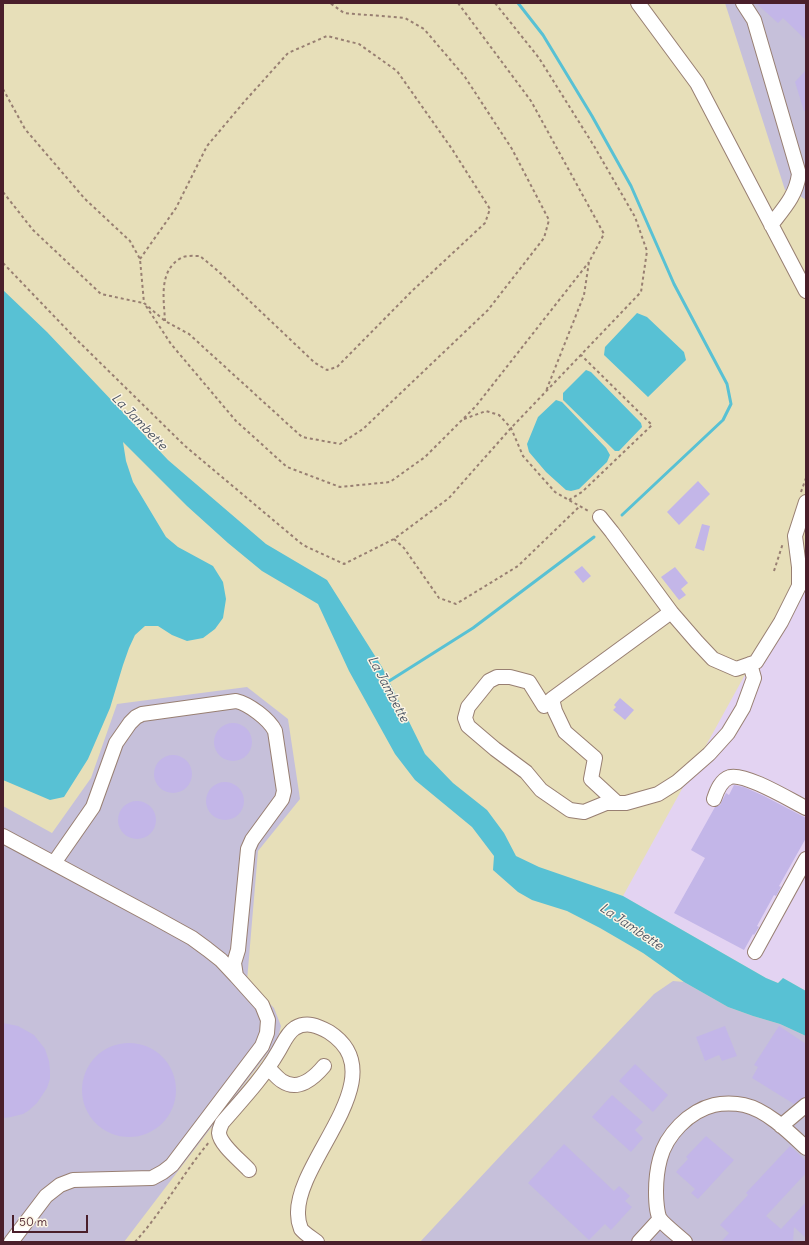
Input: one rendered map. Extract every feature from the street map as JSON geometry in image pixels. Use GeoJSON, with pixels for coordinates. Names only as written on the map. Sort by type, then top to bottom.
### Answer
{"type":"FeatureCollection","features":[{"type":"Feature","properties":{"kind":"street"},"geometry":{"type":"LineString","coordinates":[[638,3],[697,83],[806,291]]}},
{"type":"Feature","properties":{"kind":"street"},"geometry":{"type":"LineString","coordinates":[[743,3],[754,20],[799,174],[797,185],[792,197],[771,225]]}},
{"type":"Feature","properties":{"kind":"street"},"geometry":{"type":"LineString","coordinates":[[600,517],[671,612],[713,659],[736,669],[756,662],[781,622],[799,586],[799,567],[795,536],[806,502]]}},
{"type":"Feature","properties":{"kind":"street"},"geometry":{"type":"LineString","coordinates":[[671,612],[575,681],[544,706],[529,682],[510,677],[496,677],[489,681],[468,707],[465,718],[468,726],[495,749],[526,772],[541,790],[570,810],[584,812],[606,803],[626,803],[658,794],[677,782],[709,754],[728,733],[743,708],[754,678],[750,664]]}},
{"type":"Feature","properties":{"kind":"street"},"geometry":{"type":"LineString","coordinates":[[552,699],[555,711],[565,732],[595,758],[591,779],[617,803]]}},
{"type":"Feature","properties":{"kind":"street"},"geometry":{"type":"LineString","coordinates":[[54,863],[93,807],[116,743],[136,717],[142,714],[236,701],[244,703],[272,725],[275,731],[284,791],[279,803],[252,840],[248,849],[238,950],[234,963],[236,976]]}},
{"type":"Feature","properties":{"kind":"street"},"geometry":{"type":"LineString","coordinates":[[714,799],[718,788],[723,782],[729,778],[737,776],[748,779],[806,808]]}},
{"type":"Feature","properties":{"kind":"street"},"geometry":{"type":"LineString","coordinates":[[3,836],[192,938],[221,960],[236,976],[262,1005],[268,1020],[267,1033],[262,1046],[172,1165],[152,1178],[73,1180],[60,1186],[46,1196],[11,1242]]}},
{"type":"Feature","properties":{"kind":"street"},"geometry":{"type":"LineString","coordinates":[[755,952],[806,859]]}},
{"type":"Feature","properties":{"kind":"street"},"geometry":{"type":"LineString","coordinates":[[249,1170],[226,1146],[221,1138],[219,1131],[222,1123],[268,1068],[287,1036],[294,1028],[304,1024],[312,1024],[333,1035],[343,1043],[352,1062],[353,1075],[341,1112],[303,1185],[298,1203],[299,1222],[302,1229],[318,1242]]}},
{"type":"Feature","properties":{"kind":"street"},"geometry":{"type":"LineString","coordinates":[[268,1068],[281,1081],[289,1084],[300,1084],[307,1082],[324,1066]]}},
{"type":"Feature","properties":{"kind":"street"},"geometry":{"type":"LineString","coordinates":[[685,1242],[660,1220],[656,1202],[656,1183],[660,1159],[667,1141],[679,1126],[704,1108],[715,1104],[744,1105],[753,1108],[781,1126],[806,1148]]}},
{"type":"Feature","properties":{"kind":"street"},"geometry":{"type":"LineString","coordinates":[[781,1126],[806,1105]]}},
{"type":"Feature","properties":{"kind":"street"},"geometry":{"type":"LineString","coordinates":[[639,1242],[660,1220]]}},
{"type":"Feature","properties":{"kind":"path"},"geometry":{"type":"LineString","coordinates":[[3,192],[34,230],[101,294],[144,303],[165,321],[189,334],[302,437],[340,444],[363,430],[488,310],[544,238],[548,220],[512,148],[465,77],[424,29],[404,18],[344,13],[330,3]]}},
{"type":"Feature","properties":{"kind":"path"},"geometry":{"type":"LineString","coordinates":[[3,89],[25,129],[85,200],[130,241],[140,260],[144,303],[171,344],[236,421],[287,467],[340,487],[390,482],[425,458],[476,406],[589,262],[604,234],[531,101],[458,3]]}},
{"type":"Feature","properties":{"kind":"path"},"geometry":{"type":"LineString","coordinates":[[3,263],[75,338],[185,446],[303,545],[344,564],[394,538],[449,498],[511,428],[641,292],[647,252],[635,217],[594,146],[539,58],[495,3]]}},
{"type":"Feature","properties":{"kind":"path"},"geometry":{"type":"LineString","coordinates":[[140,260],[176,208],[207,146],[288,53],[327,36],[359,44],[397,71],[452,149],[490,209],[485,223],[412,291],[337,367],[327,370],[316,363],[200,256],[182,257],[170,267],[163,285],[165,321]]}},
{"type":"Feature","properties":{"kind":"path"},"geometry":{"type":"LineString","coordinates":[[545,392],[584,295],[589,262]]}},
{"type":"Feature","properties":{"kind":"path"},"geometry":{"type":"LineString","coordinates":[[569,500],[582,492],[652,425],[581,355]]}},
{"type":"Feature","properties":{"kind":"path"},"geometry":{"type":"LineString","coordinates":[[463,419],[486,411],[499,415],[511,428],[523,456],[555,492],[600,517]]}},
{"type":"Feature","properties":{"kind":"path"},"geometry":{"type":"LineString","coordinates":[[394,538],[404,548],[439,598],[456,604],[518,566],[580,506]]}},
{"type":"Feature","properties":{"kind":"path"},"geometry":{"type":"LineString","coordinates":[[135,1242],[149,1227],[199,1154],[219,1131]]}},
{"type":"Feature","properties":{"kind":"shaded area"},"geometry":{"type":"Polygon","coordinates":[[[725,3],[806,3],[806,200],[797,194],[785,190],[725,3]]]}},
{"type":"Feature","properties":{"kind":"shaded area"},"geometry":{"type":"Polygon","coordinates":[[[806,564],[806,991],[783,978],[778,983],[766,978],[623,896],[806,564]]]}},
{"type":"Feature","properties":{"kind":"shaded area"},"geometry":{"type":"Polygon","coordinates":[[[247,687],[288,719],[300,799],[258,851],[247,981],[274,1008],[281,1026],[277,1041],[124,1242],[3,1242],[3,806],[52,833],[91,778],[117,704],[247,687]]]}},
{"type":"Feature","properties":{"kind":"shaded area"},"geometry":{"type":"Polygon","coordinates":[[[673,981],[684,982],[728,1007],[780,1024],[806,1036],[806,1242],[420,1242],[654,994],[673,981]]]}},
{"type":"Feature","properties":{"kind":"water","name":"La Jambette"},"geometry":{"type":"Polygon","coordinates":[[[3,290],[47,332],[168,460],[266,544],[327,580],[382,667],[425,754],[453,783],[487,810],[504,833],[516,856],[539,867],[623,896],[766,978],[778,983],[783,978],[806,991],[806,1036],[780,1024],[728,1007],[684,982],[643,953],[600,928],[567,911],[532,900],[518,892],[493,870],[494,856],[472,827],[415,780],[395,754],[349,671],[318,604],[262,571],[228,543],[187,506],[123,442],[126,461],[133,482],[166,537],[178,547],[213,566],[223,582],[226,599],[223,618],[215,629],[203,638],[187,641],[172,635],[158,626],[145,626],[135,635],[123,665],[110,708],[88,759],[64,797],[50,800],[3,780],[3,290]]]}},
{"type":"Feature","properties":{"kind":"water"},"geometry":{"type":"Polygon","coordinates":[[[637,313],[647,317],[684,352],[686,360],[648,397],[604,355],[605,347],[637,313]]]}},
{"type":"Feature","properties":{"kind":"water"},"geometry":{"type":"Polygon","coordinates":[[[586,370],[591,372],[641,423],[642,427],[619,451],[615,451],[563,400],[563,393],[586,370]]]}},
{"type":"Feature","properties":{"kind":"water"},"geometry":{"type":"Polygon","coordinates":[[[556,400],[562,402],[606,448],[610,455],[607,462],[579,489],[571,491],[566,490],[546,472],[529,452],[527,444],[538,417],[556,400]]]}},
{"type":"Feature","properties":{"kind":"building"},"geometry":{"type":"Polygon","coordinates":[[[756,3],[806,3],[806,40],[783,18],[778,23],[756,3]]]}},
{"type":"Feature","properties":{"kind":"building"},"geometry":{"type":"Polygon","coordinates":[[[806,70],[806,111],[804,111],[795,82],[806,70]]]}},
{"type":"Feature","properties":{"kind":"building"},"geometry":{"type":"Polygon","coordinates":[[[698,481],[710,494],[679,525],[667,512],[698,481]]]}},
{"type":"Feature","properties":{"kind":"building"},"geometry":{"type":"Polygon","coordinates":[[[702,524],[710,526],[704,551],[695,548],[702,524]]]}},
{"type":"Feature","properties":{"kind":"building"},"geometry":{"type":"Polygon","coordinates":[[[582,566],[591,576],[583,583],[574,572],[582,566]]]}},
{"type":"Feature","properties":{"kind":"building"},"geometry":{"type":"Polygon","coordinates":[[[675,567],[688,583],[681,589],[686,595],[679,600],[661,577],[675,567]]]}},
{"type":"Feature","properties":{"kind":"building"},"geometry":{"type":"Polygon","coordinates":[[[620,698],[634,710],[625,720],[613,710],[616,707],[614,705],[620,698]]]}},
{"type":"Feature","properties":{"kind":"building"},"geometry":{"type":"Polygon","coordinates":[[[229,723],[237,723],[244,726],[249,731],[252,742],[249,753],[244,758],[237,761],[229,761],[222,758],[217,753],[214,746],[214,738],[217,731],[222,726],[229,723]]]}},
{"type":"Feature","properties":{"kind":"building"},"geometry":{"type":"Polygon","coordinates":[[[169,755],[177,755],[184,758],[189,763],[192,774],[189,785],[184,790],[177,793],[169,793],[162,790],[157,785],[154,778],[154,770],[157,763],[162,758],[169,755]]]}},
{"type":"Feature","properties":{"kind":"building"},"geometry":{"type":"Polygon","coordinates":[[[221,782],[229,782],[236,785],[241,790],[244,801],[241,812],[236,817],[229,820],[221,820],[214,817],[209,812],[206,805],[206,797],[209,790],[214,785],[221,782]]]}},
{"type":"Feature","properties":{"kind":"building"},"geometry":{"type":"Polygon","coordinates":[[[734,785],[744,787],[764,796],[806,818],[806,838],[779,886],[781,887],[776,896],[774,895],[757,926],[759,927],[754,935],[753,934],[744,950],[674,913],[705,858],[691,850],[715,807],[720,805],[726,793],[729,795],[734,785]]]}},
{"type":"Feature","properties":{"kind":"building"},"geometry":{"type":"Polygon","coordinates":[[[133,801],[141,801],[148,804],[153,809],[156,820],[153,831],[148,836],[141,839],[133,839],[126,836],[121,831],[118,824],[118,816],[121,809],[126,804],[133,801]]]}},
{"type":"Feature","properties":{"kind":"building"},"geometry":{"type":"Polygon","coordinates":[[[3,1023],[18,1026],[34,1035],[45,1049],[49,1061],[50,1079],[47,1088],[37,1103],[28,1111],[23,1114],[3,1118],[3,1023]]]}},
{"type":"Feature","properties":{"kind":"building"},"geometry":{"type":"Polygon","coordinates":[[[725,1026],[737,1056],[722,1061],[719,1055],[705,1061],[696,1037],[725,1026]]]}},
{"type":"Feature","properties":{"kind":"building"},"geometry":{"type":"Polygon","coordinates":[[[779,1026],[806,1044],[806,1093],[804,1097],[794,1104],[752,1078],[758,1067],[754,1065],[779,1026]]]}},
{"type":"Feature","properties":{"kind":"building"},"geometry":{"type":"Polygon","coordinates":[[[129,1043],[147,1047],[162,1057],[172,1072],[176,1090],[172,1108],[162,1123],[147,1133],[129,1137],[111,1133],[96,1123],[86,1108],[82,1090],[86,1072],[96,1057],[111,1047],[129,1043]]]}},
{"type":"Feature","properties":{"kind":"building"},"geometry":{"type":"Polygon","coordinates":[[[635,1064],[668,1095],[653,1112],[619,1081],[635,1064]]]}},
{"type":"Feature","properties":{"kind":"building"},"geometry":{"type":"Polygon","coordinates":[[[612,1095],[643,1122],[635,1130],[643,1138],[631,1152],[592,1117],[612,1095]]]}},
{"type":"Feature","properties":{"kind":"building"},"geometry":{"type":"Polygon","coordinates":[[[706,1136],[734,1160],[698,1199],[691,1193],[695,1189],[676,1172],[688,1159],[686,1157],[706,1136]]]}},
{"type":"Feature","properties":{"kind":"building"},"geometry":{"type":"Polygon","coordinates":[[[564,1144],[614,1191],[619,1186],[630,1196],[625,1201],[632,1207],[611,1230],[605,1224],[589,1240],[528,1183],[564,1144]]]}},
{"type":"Feature","properties":{"kind":"building"},"geometry":{"type":"Polygon","coordinates":[[[790,1146],[806,1161],[806,1173],[766,1216],[781,1229],[806,1202],[806,1238],[794,1227],[793,1242],[721,1242],[729,1233],[720,1225],[748,1195],[746,1193],[790,1146]]]}},
{"type":"Feature","properties":{"kind":"waterway"},"geometry":{"type":"LineString","coordinates":[[518,3],[543,35],[592,116],[631,186],[674,284],[727,384],[731,404],[723,420],[622,515]]}},
{"type":"Feature","properties":{"kind":"waterway","name":"La Jambette"},"geometry":{"type":"LineString","coordinates":[[386,683],[473,628],[594,537]]}}]}
